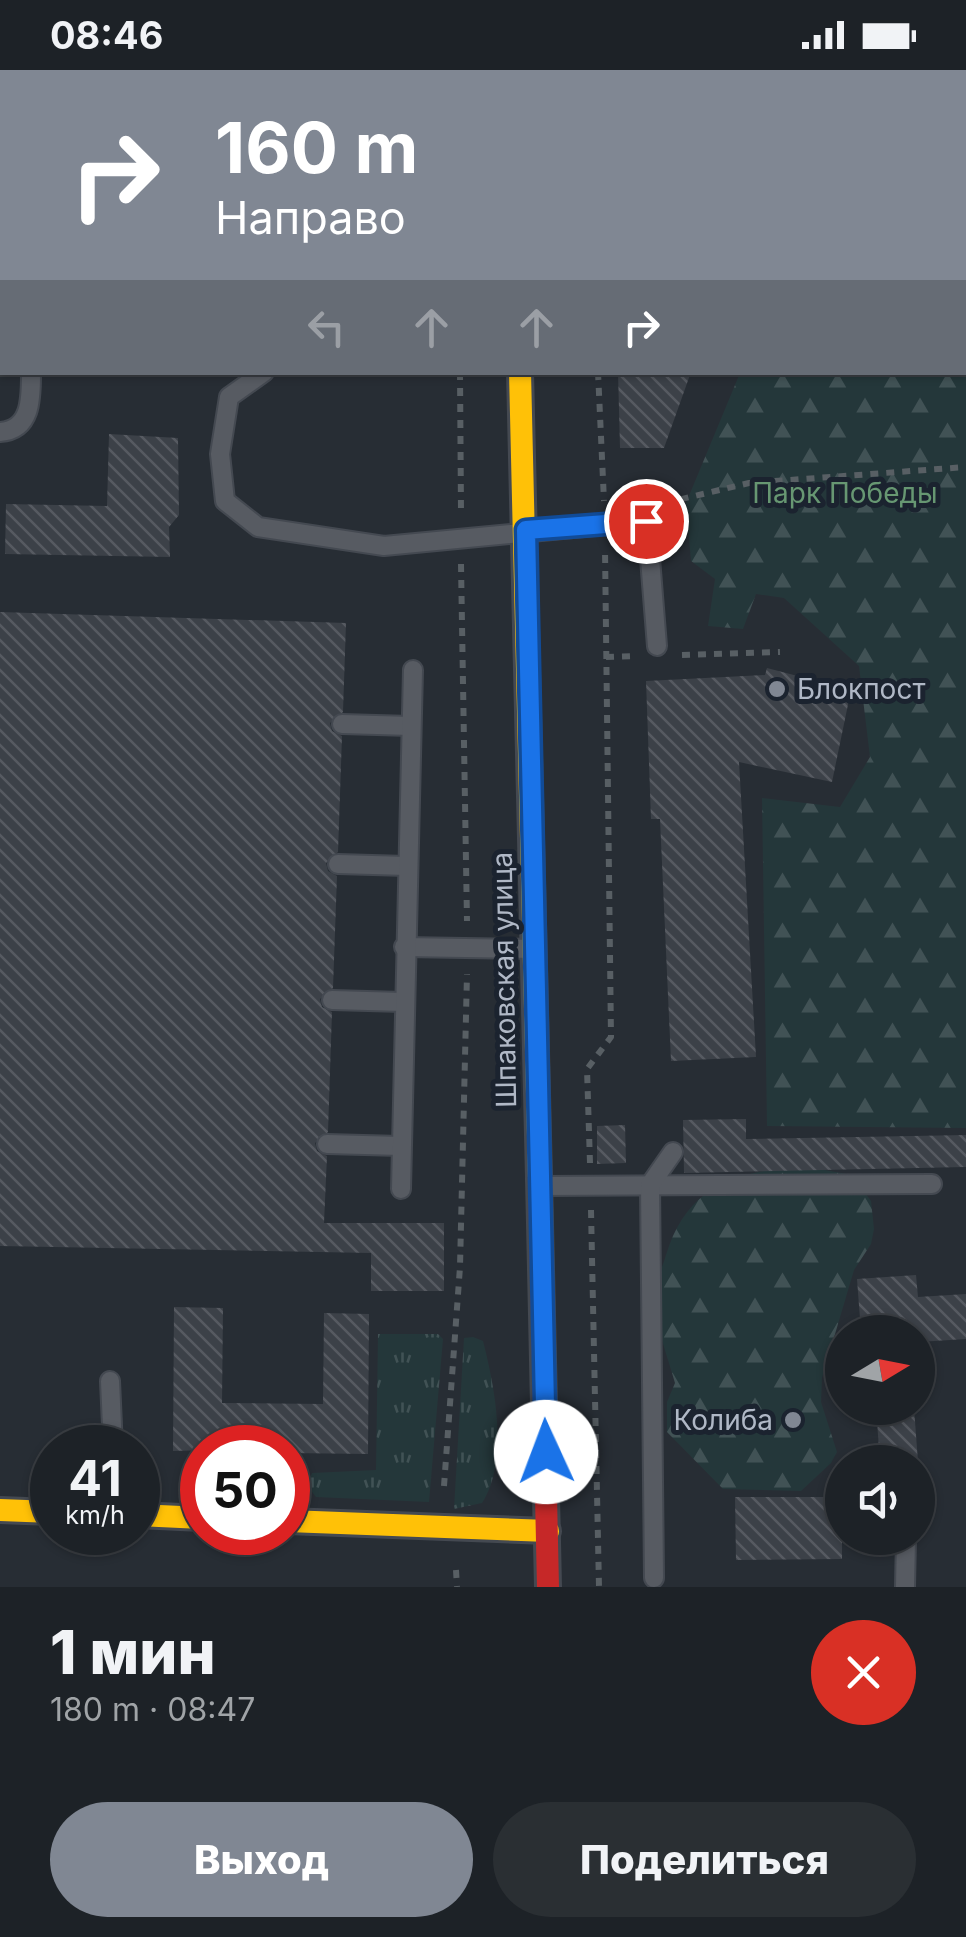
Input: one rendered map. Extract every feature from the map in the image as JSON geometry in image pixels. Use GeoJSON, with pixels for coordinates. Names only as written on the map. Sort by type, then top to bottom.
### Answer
{"type":"FeatureCollection","features":[{"type":"Feature","properties":{"kind":"main road","name":"Шпаковская улица"},"geometry":{"type":"LineString","coordinates":[[520,375],[548,1587]]}},
{"type":"Feature","properties":{"kind":"main road"},"geometry":{"type":"LineString","coordinates":[[0,1510],[30,1511]]}},
{"type":"Feature","properties":{"kind":"main road"},"geometry":{"type":"LineString","coordinates":[[310,1522],[548,1531]]}},
{"type":"Feature","properties":{"kind":"lane"},"geometry":{"type":"LineString","coordinates":[[0,432],[10,431],[25,420],[31,398],[31,375]]}},
{"type":"Feature","properties":{"kind":"lane"},"geometry":{"type":"LineString","coordinates":[[260,375],[229,398],[220,454],[225,502],[258,527],[384,546],[646,521],[656,652]]}},
{"type":"Feature","properties":{"kind":"lane"},"geometry":{"type":"LineString","coordinates":[[401,1189],[404,947],[414,670]]}},
{"type":"Feature","properties":{"kind":"lane"},"geometry":{"type":"LineString","coordinates":[[342,724],[411,726]]}},
{"type":"Feature","properties":{"kind":"lane"},"geometry":{"type":"LineString","coordinates":[[338,864],[407,866]]}},
{"type":"Feature","properties":{"kind":"lane"},"geometry":{"type":"LineString","coordinates":[[404,947],[534,949]]}},
{"type":"Feature","properties":{"kind":"lane"},"geometry":{"type":"LineString","coordinates":[[332,1000],[403,1002]]}},
{"type":"Feature","properties":{"kind":"lane"},"geometry":{"type":"LineString","coordinates":[[327,1144],[402,1146]]}},
{"type":"Feature","properties":{"kind":"lane"},"geometry":{"type":"LineString","coordinates":[[654,1578],[650,1185],[673,1152]]}},
{"type":"Feature","properties":{"kind":"lane"},"geometry":{"type":"LineString","coordinates":[[537,1186],[932,1184]]}},
{"type":"Feature","properties":{"kind":"lane"},"geometry":{"type":"LineString","coordinates":[[110,1381],[112,1425]]}},
{"type":"Feature","properties":{"kind":"lane"},"geometry":{"type":"LineString","coordinates":[[904,1587],[905,1555]]}},
{"type":"Feature","properties":{"kind":"path"},"geometry":{"type":"LineString","coordinates":[[456,1587],[456,1528],[442,1506],[460,1267],[468,948],[460,375]]}},
{"type":"Feature","properties":{"kind":"path"},"geometry":{"type":"LineString","coordinates":[[598,375],[604,506],[620,505]]}},
{"type":"Feature","properties":{"kind":"path"},"geometry":{"type":"LineString","coordinates":[[652,504],[712,495],[749,484],[966,467]]}},
{"type":"Feature","properties":{"kind":"path"},"geometry":{"type":"LineString","coordinates":[[600,1587],[587,1070],[611,1037],[604,524]]}},
{"type":"Feature","properties":{"kind":"path"},"geometry":{"type":"LineString","coordinates":[[606,656],[780,652]]}},
{"type":"Feature","properties":{"kind":"green space","name":"Парк Победы"},"geometry":{"type":"Polygon","coordinates":[[[739,375],[966,375],[966,1128],[767,1126],[762,798],[840,807],[870,757],[859,666],[784,598],[756,594],[743,629],[708,626],[715,579],[691,561],[686,503],[739,375]]]}},
{"type":"Feature","properties":{"kind":"green space"},"geometry":{"type":"Polygon","coordinates":[[[803,1166],[852,1175],[871,1201],[871,1244],[854,1270],[841,1315],[825,1315],[821,1402],[825,1425],[828,1425],[835,1445],[825,1445],[825,1469],[801,1491],[723,1489],[667,1432],[667,1402],[675,1383],[657,1315],[657,1283],[675,1231],[687,1212],[718,1186],[756,1172],[803,1166]]]}},
{"type":"Feature","properties":{"kind":"green space"},"geometry":{"type":"Polygon","coordinates":[[[378,1334],[438,1334],[443,1339],[429,1502],[316,1497],[310,1489],[312,1473],[376,1470],[378,1334]]]}},
{"type":"Feature","properties":{"kind":"green space"},"geometry":{"type":"Polygon","coordinates":[[[464,1338],[483,1341],[492,1380],[497,1424],[495,1467],[482,1503],[454,1509],[464,1338]]]}},
{"type":"Feature","properties":{"kind":"building"},"geometry":{"type":"Polygon","coordinates":[[[618,375],[690,375],[664,448],[620,448],[618,375]]]}},
{"type":"Feature","properties":{"kind":"building"},"geometry":{"type":"Polygon","coordinates":[[[109,434],[178,438],[179,515],[169,527],[170,557],[5,554],[6,504],[107,506],[109,434]]]}},
{"type":"Feature","properties":{"kind":"building"},"geometry":{"type":"Polygon","coordinates":[[[0,612],[346,623],[343,712],[330,723],[332,731],[342,736],[338,852],[326,863],[328,871],[337,876],[333,988],[320,999],[322,1007],[332,1012],[328,1132],[315,1143],[317,1151],[327,1156],[324,1223],[444,1223],[444,1291],[371,1291],[371,1253],[0,1246],[0,612]]]}},
{"type":"Feature","properties":{"kind":"building"},"geometry":{"type":"Polygon","coordinates":[[[767,668],[851,690],[832,782],[739,762],[756,1057],[671,1061],[660,819],[651,819],[646,681],[765,675],[767,668]]]}},
{"type":"Feature","properties":{"kind":"building"},"geometry":{"type":"Polygon","coordinates":[[[746,1119],[746,1139],[966,1135],[966,1167],[684,1173],[683,1120],[746,1119]]]}},
{"type":"Feature","properties":{"kind":"building"},"geometry":{"type":"Polygon","coordinates":[[[625,1125],[626,1163],[597,1164],[597,1126],[625,1125]]]}},
{"type":"Feature","properties":{"kind":"building"},"geometry":{"type":"Polygon","coordinates":[[[916,1275],[918,1297],[966,1294],[966,1339],[935,1341],[935,1315],[860,1315],[857,1279],[916,1275]]]}},
{"type":"Feature","properties":{"kind":"building"},"geometry":{"type":"Polygon","coordinates":[[[174,1307],[223,1308],[222,1403],[323,1404],[324,1313],[369,1314],[368,1454],[310,1453],[310,1425],[180,1425],[180,1451],[173,1451],[174,1307]]]}},
{"type":"Feature","properties":{"kind":"building"},"geometry":{"type":"Polygon","coordinates":[[[877,1425],[915,1425],[917,1445],[879,1445],[877,1425]]]}},
{"type":"Feature","properties":{"kind":"building"},"geometry":{"type":"Polygon","coordinates":[[[735,1497],[825,1497],[825,1555],[842,1555],[842,1559],[736,1560],[735,1497]]]}},
{"type":"Feature","properties":{"kind":"traffic: slow"},"geometry":{"type":"LineString","coordinates":[[520,375],[539,1178]]}},
{"type":"Feature","properties":{"kind":"traffic: slow"},"geometry":{"type":"LineString","coordinates":[[0,1510],[30,1511]]}},
{"type":"Feature","properties":{"kind":"traffic: slow"},"geometry":{"type":"LineString","coordinates":[[160,1516],[180,1517]]}},
{"type":"Feature","properties":{"kind":"traffic: slow"},"geometry":{"type":"LineString","coordinates":[[310,1522],[548,1531]]}},
{"type":"Feature","properties":{"kind":"traffic: jam"},"geometry":{"type":"LineString","coordinates":[[539,1178],[548,1587]]}},
{"type":"Feature","properties":{"kind":"place","name":"Блокпост"},"geometry":{"type":"Point","coordinates":[777,689]}},
{"type":"Feature","properties":{"kind":"place","name":"Колиба"},"geometry":{"type":"Point","coordinates":[793,1420]}},
{"type":"Feature","properties":{"kind":"route"},"geometry":{"type":"LineString","coordinates":[[546,1452],[537,1186],[526,530],[646,521]]}}]}
